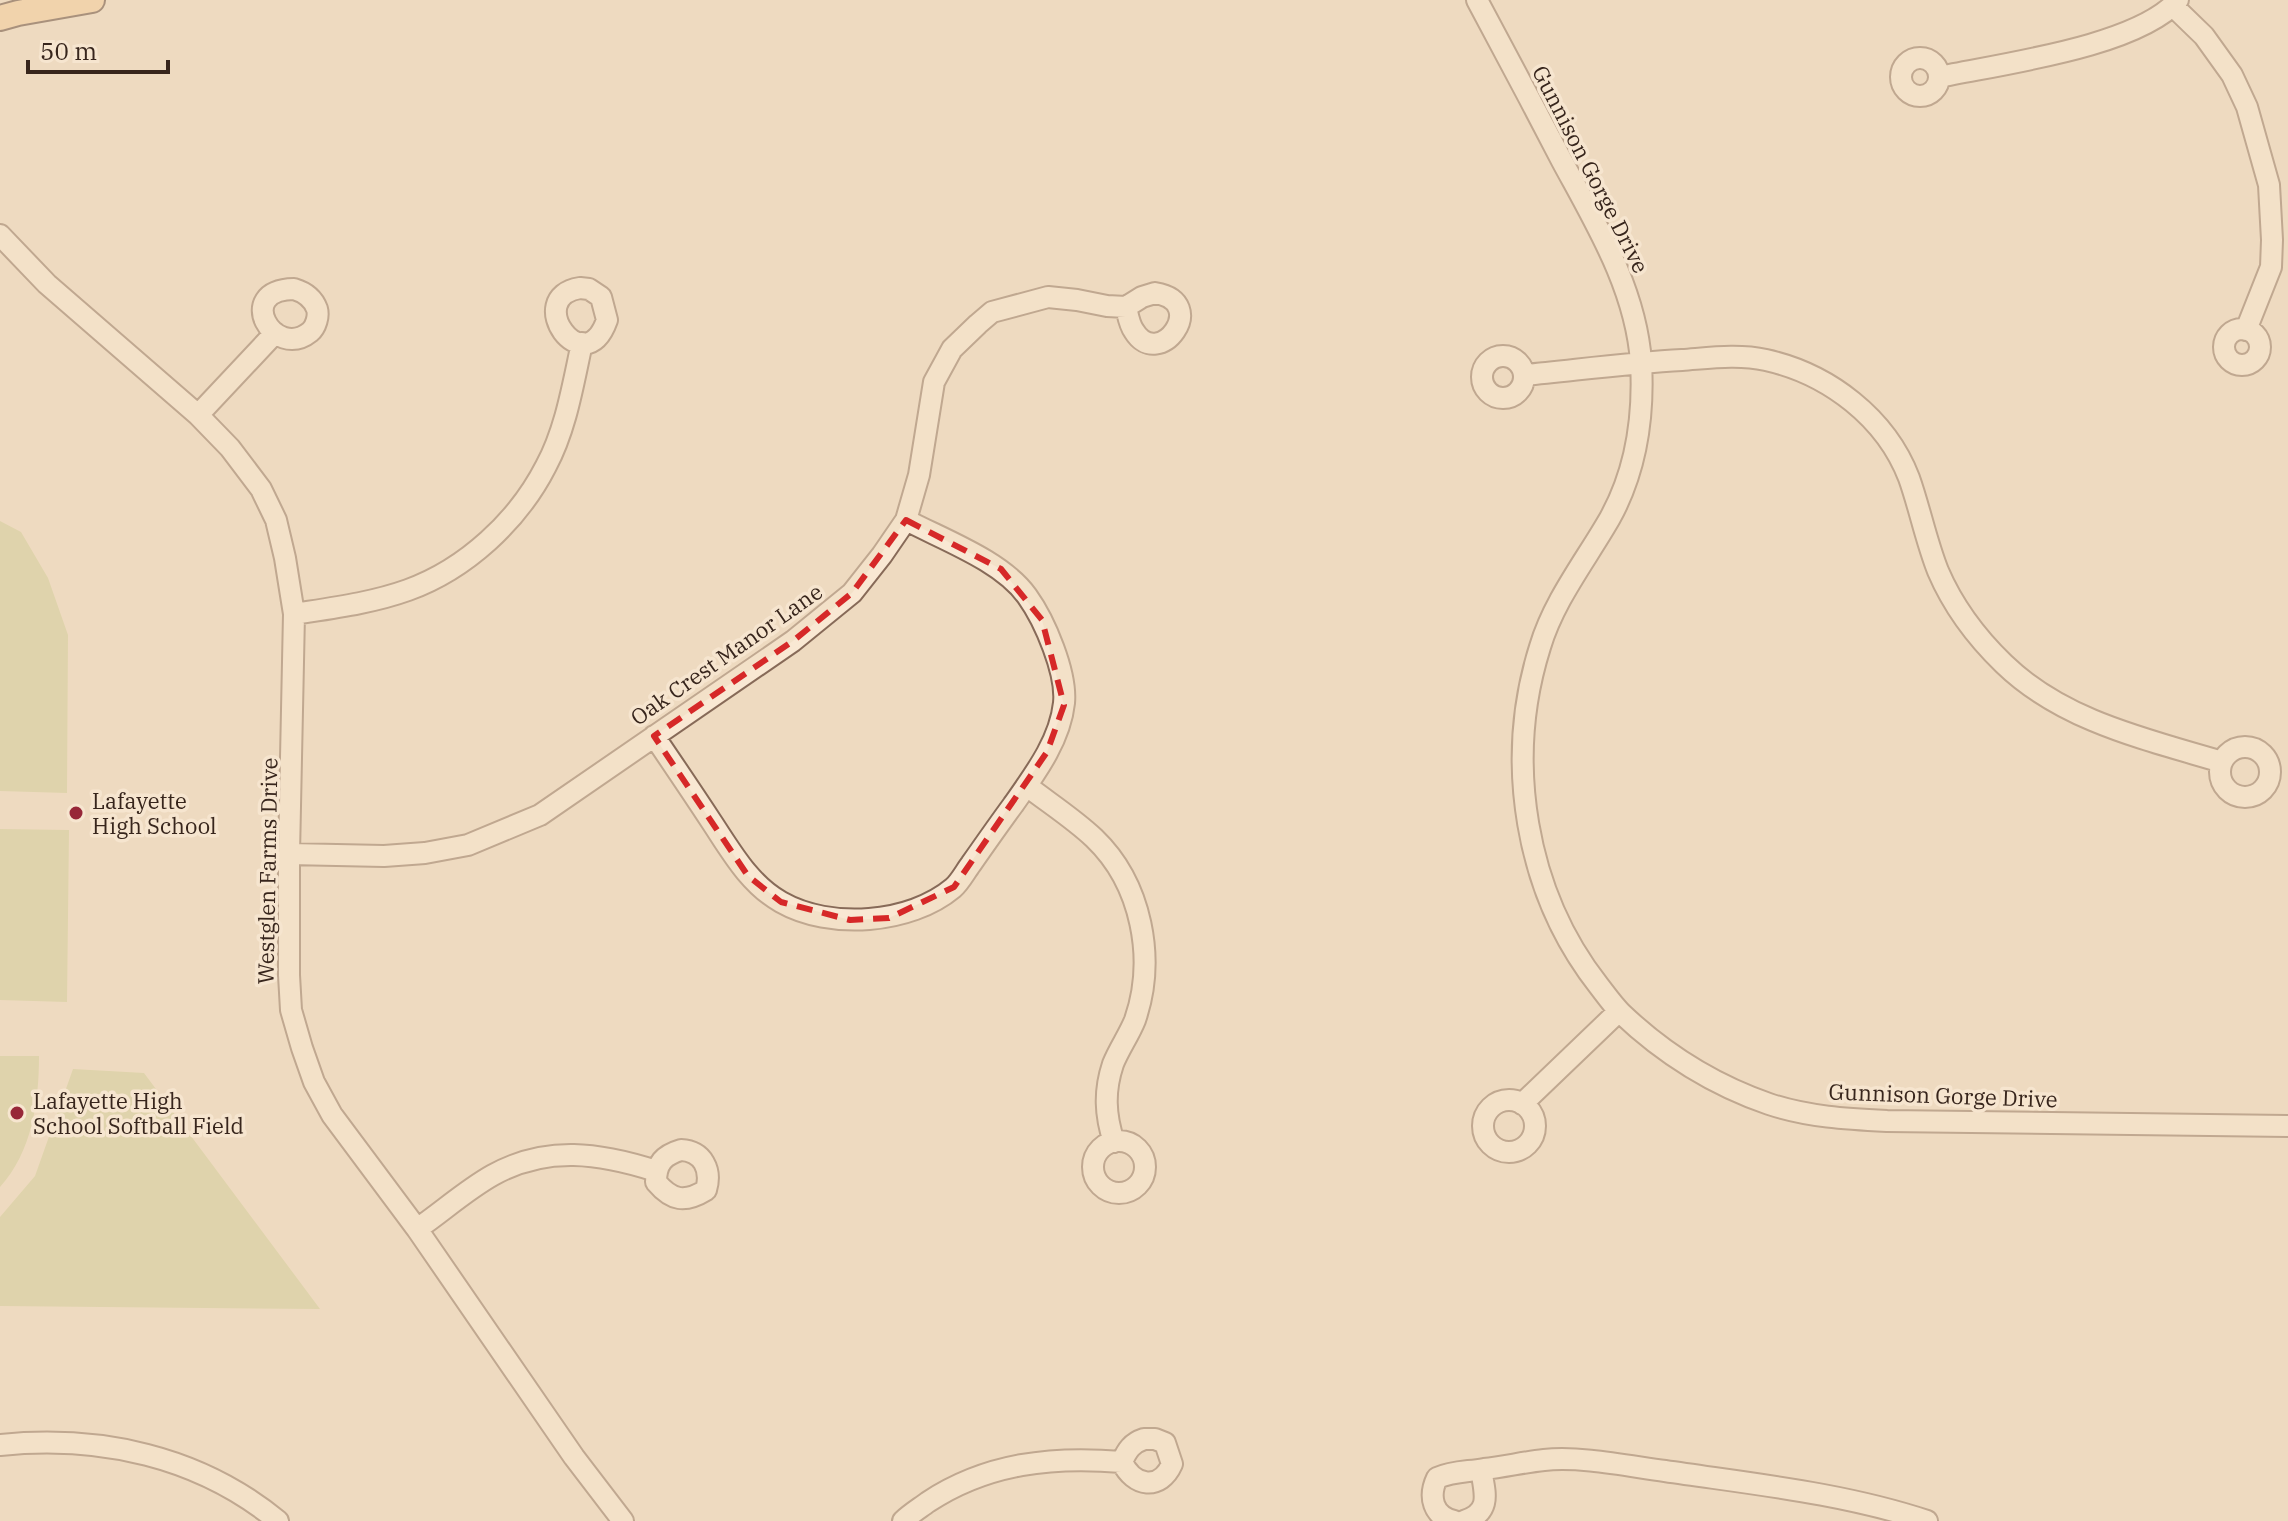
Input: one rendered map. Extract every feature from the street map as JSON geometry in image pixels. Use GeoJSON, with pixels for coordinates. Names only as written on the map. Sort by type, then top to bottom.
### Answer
{"type":"FeatureCollection","features":[{"type":"Feature","properties":{"kind":"main road"},"geometry":{"type":"LineString","coordinates":[[0,18],[92,0]]}},
{"type":"Feature","properties":{"kind":"street","name":"Gunnison Gorge Drive"},"geometry":{"type":"LineString","coordinates":[[1477,0],[1606,243],[1632,312],[1641,363],[1642,408],[1626,483],[1612,515],[1576,574],[1541,643],[1529,684],[1524,737],[1528,830],[1540,875],[1566,937],[1585,968],[1619,1011],[1682,1061],[1717,1082],[1771,1104],[1835,1119],[2288,1126]]}},
{"type":"Feature","properties":{"kind":"street"},"geometry":{"type":"LineString","coordinates":[[1939,77],[2076,49],[2112,38],[2149,21],[2175,3],[2232,75],[2247,107],[2269,185],[2271,267],[2246,330]]}},
{"type":"Feature","properties":{"kind":"street","name":"Westglen Farms Drive"},"geometry":{"type":"LineString","coordinates":[[0,235],[47,284],[198,415],[230,448],[261,489],[276,520],[294,614],[289,854],[290,998],[302,1048],[314,1082],[332,1115],[417,1229],[574,1457],[623,1521]]}},
{"type":"Feature","properties":{"kind":"street","name":"Oak Crest Manor Lane"},"geometry":{"type":"LineString","coordinates":[[289,854],[384,856],[425,853],[468,845],[540,815],[793,641],[852,593],[906,520],[919,475],[934,382],[952,349],[978,324],[992,312],[1048,297],[1126,307]]}},
{"type":"Feature","properties":{"kind":"street"},"geometry":{"type":"LineString","coordinates":[[198,415],[275,333]]}},
{"type":"Feature","properties":{"kind":"street"},"geometry":{"type":"LineString","coordinates":[[294,614],[408,590],[472,555],[500,529],[525,500],[547,465],[565,414],[582,343]]}},
{"type":"Feature","properties":{"kind":"street"},"geometry":{"type":"LineString","coordinates":[[1525,375],[1733,356],[1763,359],[1804,372],[1837,390],[1875,422],[1898,454],[1947,588],[1968,624],[2003,663],[2023,682],[2065,708],[2098,723],[2222,762]]}},
{"type":"Feature","properties":{"kind":"street"},"geometry":{"type":"LineString","coordinates":[[654,736],[748,876],[781,902],[813,915],[850,920],[889,918],[924,906],[954,887],[1027,786],[1047,752],[1061,723],[1065,696],[1056,654],[1042,620],[1026,594],[1001,569],[906,520]]}},
{"type":"Feature","properties":{"kind":"street"},"geometry":{"type":"LineString","coordinates":[[1027,786],[1095,839],[1117,866],[1132,898],[1144,938],[1146,976],[1134,1020],[1113,1065],[1107,1096],[1106,1119],[1114,1142]]}},
{"type":"Feature","properties":{"kind":"street"},"geometry":{"type":"LineString","coordinates":[[1522,1104],[1619,1011]]}},
{"type":"Feature","properties":{"kind":"street"},"geometry":{"type":"LineString","coordinates":[[417,1229],[493,1175],[530,1160],[569,1153],[620,1161],[656,1171]]}},
{"type":"Feature","properties":{"kind":"street"},"geometry":{"type":"LineString","coordinates":[[0,1445],[72,1441],[126,1449],[222,1482],[278,1521]]}},
{"type":"Feature","properties":{"kind":"street"},"geometry":{"type":"LineString","coordinates":[[903,1521],[946,1490],[986,1473],[1064,1459],[1122,1462]]}},
{"type":"Feature","properties":{"kind":"street"},"geometry":{"type":"LineString","coordinates":[[1454,1521],[1447,1520],[1434,1506],[1432,1487],[1437,1478],[1456,1471],[1546,1459],[1629,1465],[1743,1481],[1927,1521]]}},
{"type":"Feature","properties":{"kind":"street"},"geometry":{"type":"LineString","coordinates":[[1464,1521],[1476,1516],[1486,1500],[1481,1470]]}},
{"type":"Feature","properties":{"kind":"highlighted area"},"geometry":{"type":"Polygon","coordinates":[[[906,520],[1001,569],[1042,620],[1064,705],[1047,752],[954,887],[889,918],[850,920],[781,902],[748,876],[654,736],[793,641],[852,593],[906,520]]]}},
{"type":"Feature","properties":{"kind":"shaded area"},"geometry":{"type":"Polygon","coordinates":[[[0,521],[21,532],[48,578],[68,635],[67,793],[0,791],[0,521]]]}},
{"type":"Feature","properties":{"kind":"shaded area"},"geometry":{"type":"Polygon","coordinates":[[[0,829],[69,830],[67,1002],[0,1000],[0,829]]]}},
{"type":"Feature","properties":{"kind":"shaded area","name":"Lafayette High School Softball Field"},"geometry":{"type":"Polygon","coordinates":[[[0,1056],[39,1056],[32,1126],[20,1158],[0,1187],[0,1056]]]}},
{"type":"Feature","properties":{"kind":"shaded area"},"geometry":{"type":"Polygon","coordinates":[[[73,1069],[144,1073],[320,1309],[0,1306],[0,1217],[35,1176],[73,1069]]]}},
{"type":"Feature","properties":{"kind":"place","name":"Lafayette High School"},"geometry":{"type":"Point","coordinates":[76,813]}},
{"type":"Feature","properties":{"kind":"place","name":"Lafayette High School Softball Field"},"geometry":{"type":"Point","coordinates":[17,1113]}}]}
